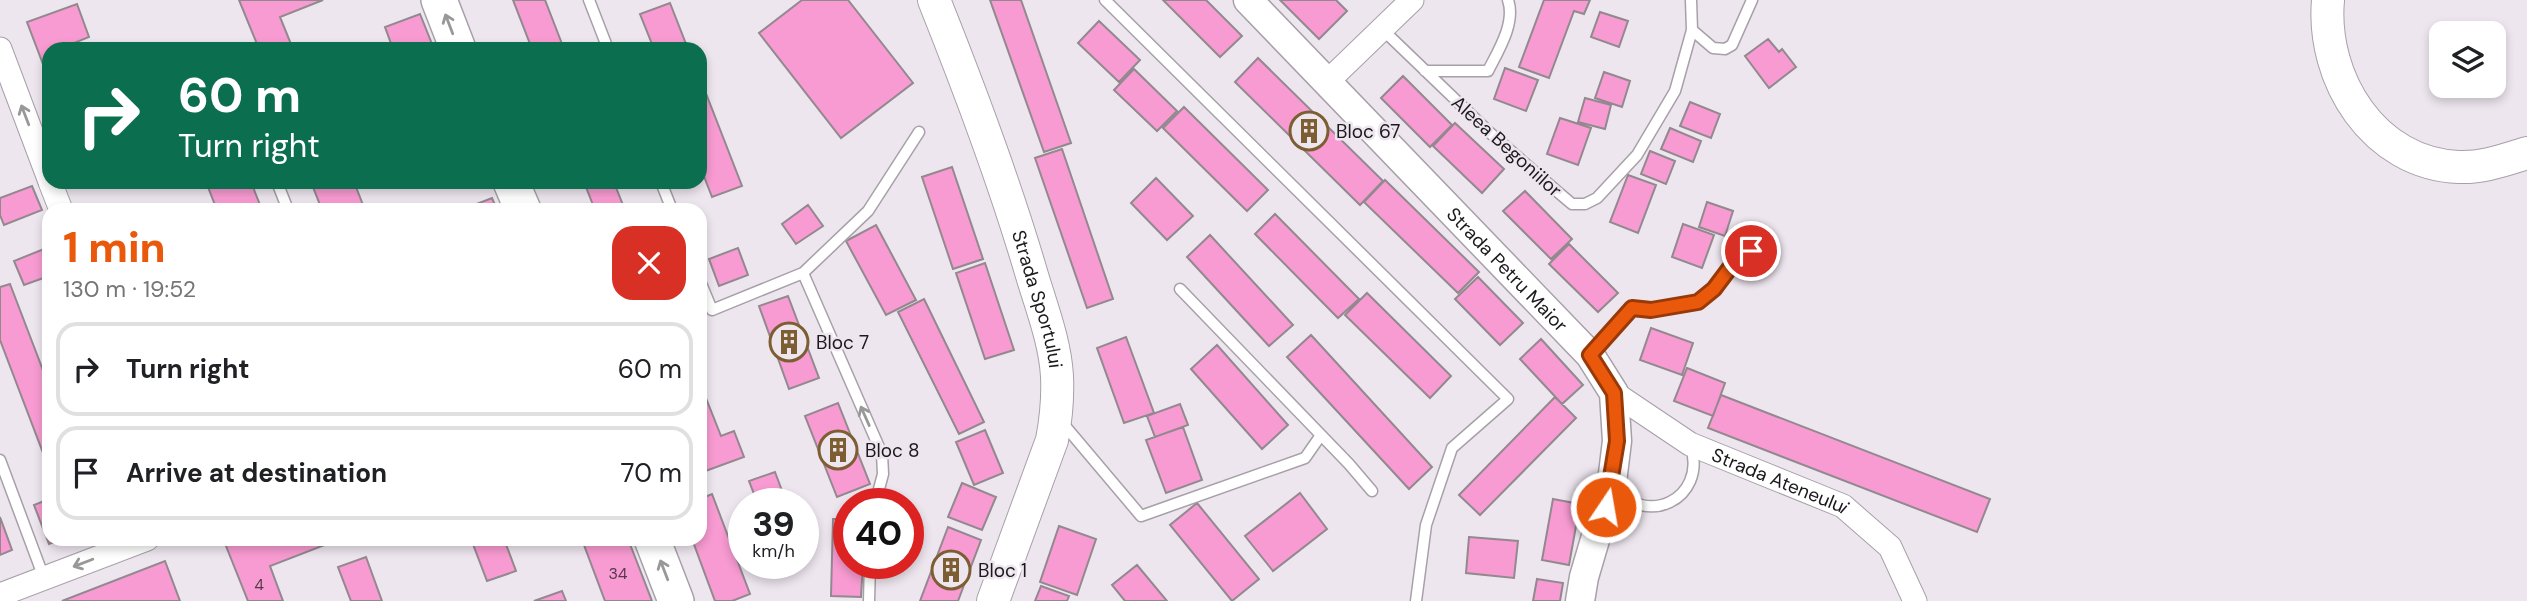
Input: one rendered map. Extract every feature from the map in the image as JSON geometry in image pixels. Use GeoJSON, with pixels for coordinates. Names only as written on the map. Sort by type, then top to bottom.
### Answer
{"type":"FeatureCollection","features":[{"type":"Feature","properties":{"kind":"main road"},"geometry":{"type":"LineString","coordinates":[[439,0],[455,42]]}},
{"type":"Feature","properties":{"kind":"main road","name":"Strada Sportului"},"geometry":{"type":"LineString","coordinates":[[934,0],[978,112],[1021,240],[1044,315],[1057,375],[1056,415],[1044,464],[993,601]]}},
{"type":"Feature","properties":{"kind":"main road"},"geometry":{"type":"LineString","coordinates":[[2328,0],[2330,50],[2339,80],[2376,132],[2400,149],[2425,161],[2458,167],[2493,165],[2527,153]]}},
{"type":"Feature","properties":{"kind":"main road"},"geometry":{"type":"LineString","coordinates":[[655,546],[676,601]]}},
{"type":"Feature","properties":{"kind":"street","name":"Strada Petru Maior"},"geometry":{"type":"LineString","coordinates":[[1248,0],[1590,355],[1614,393],[1617,441],[1612,482],[1584,577],[1580,601]]}},
{"type":"Feature","properties":{"kind":"street"},"geometry":{"type":"LineString","coordinates":[[1327,82],[1412,0]]}},
{"type":"Feature","properties":{"kind":"street"},"geometry":{"type":"LineString","coordinates":[[0,49],[42,160]]}},
{"type":"Feature","properties":{"kind":"street","name":"Strada Ateneului"},"geometry":{"type":"LineString","coordinates":[[1614,393],[1690,444],[1843,506],[1890,547],[1915,601]]}},
{"type":"Feature","properties":{"kind":"street"},"geometry":{"type":"LineString","coordinates":[[0,595],[129,546]]}},
{"type":"Feature","properties":{"kind":"lane"},"geometry":{"type":"LineString","coordinates":[[589,0],[605,42]]}},
{"type":"Feature","properties":{"kind":"lane"},"geometry":{"type":"LineString","coordinates":[[1105,0],[1508,399],[1452,448],[1426,525],[1416,601]]}},
{"type":"Feature","properties":{"kind":"lane"},"geometry":{"type":"LineString","coordinates":[[1425,71],[1488,71],[1501,45],[1511,11],[1508,0]]}},
{"type":"Feature","properties":{"kind":"lane","name":"Aleea Begoniilor"},"geometry":{"type":"LineString","coordinates":[[1382,29],[1489,132],[1559,193],[1572,204],[1585,204],[1597,198],[1637,155],[1675,91],[1692,30],[1691,0]]}},
{"type":"Feature","properties":{"kind":"lane"},"geometry":{"type":"LineString","coordinates":[[1692,30],[1713,48],[1725,49],[1732,45],[1752,0]]}},
{"type":"Feature","properties":{"kind":"lane"},"geometry":{"type":"LineString","coordinates":[[707,298],[712,310],[803,273],[868,211],[919,132]]}},
{"type":"Feature","properties":{"kind":"lane"},"geometry":{"type":"LineString","coordinates":[[1590,355],[1632,308],[1651,310],[1698,302],[1714,289],[1729,269],[1751,251]]}},
{"type":"Feature","properties":{"kind":"lane"},"geometry":{"type":"LineString","coordinates":[[803,273],[882,454],[884,474],[880,488]]}},
{"type":"Feature","properties":{"kind":"lane"},"geometry":{"type":"LineString","coordinates":[[1180,289],[1372,491]]}},
{"type":"Feature","properties":{"kind":"lane"},"geometry":{"type":"LineString","coordinates":[[1056,415],[1141,516],[1305,458],[1321,435]]}},
{"type":"Feature","properties":{"kind":"lane"},"geometry":{"type":"LineString","coordinates":[[1612,482],[1620,494],[1631,502],[1644,506],[1670,502],[1690,484],[1694,471],[1690,444]]}},
{"type":"Feature","properties":{"kind":"lane"},"geometry":{"type":"LineString","coordinates":[[0,460],[44,578]]}},
{"type":"Feature","properties":{"kind":"lane"},"geometry":{"type":"LineString","coordinates":[[869,601],[870,579]]}},
{"type":"Feature","properties":{"kind":"building"},"geometry":{"type":"Polygon","coordinates":[[[239,0],[323,0],[280,17],[290,42],[256,42],[239,0]]]}},
{"type":"Feature","properties":{"kind":"building"},"geometry":{"type":"Polygon","coordinates":[[[513,0],[545,0],[561,42],[529,42],[513,0]]]}},
{"type":"Feature","properties":{"kind":"building"},"geometry":{"type":"Polygon","coordinates":[[[802,0],[848,0],[913,83],[841,138],[759,33],[802,0]]]}},
{"type":"Feature","properties":{"kind":"building"},"geometry":{"type":"Polygon","coordinates":[[[990,0],[1021,0],[1071,143],[1044,152],[990,0]]]}},
{"type":"Feature","properties":{"kind":"building"},"geometry":{"type":"Polygon","coordinates":[[[1163,0],[1206,0],[1242,36],[1220,57],[1163,0]]]}},
{"type":"Feature","properties":{"kind":"building"},"geometry":{"type":"Polygon","coordinates":[[[1280,0],[1336,0],[1347,11],[1319,39],[1280,0]]]}},
{"type":"Feature","properties":{"kind":"building"},"geometry":{"type":"Polygon","coordinates":[[[1544,0],[1590,0],[1584,14],[1574,11],[1549,78],[1519,67],[1544,0]]]}},
{"type":"Feature","properties":{"kind":"building"},"geometry":{"type":"Polygon","coordinates":[[[670,3],[685,42],[651,42],[640,14],[670,3]]]}},
{"type":"Feature","properties":{"kind":"building"},"geometry":{"type":"Polygon","coordinates":[[[77,4],[89,37],[76,42],[42,42],[42,62],[27,22],[77,4]]]}},
{"type":"Feature","properties":{"kind":"building"},"geometry":{"type":"Polygon","coordinates":[[[1600,12],[1628,21],[1619,47],[1591,37],[1600,12]]]}},
{"type":"Feature","properties":{"kind":"building"},"geometry":{"type":"Polygon","coordinates":[[[420,14],[431,42],[390,42],[385,27],[420,14]]]}},
{"type":"Feature","properties":{"kind":"building"},"geometry":{"type":"Polygon","coordinates":[[[1099,21],[1140,60],[1119,82],[1078,43],[1099,21]]]}},
{"type":"Feature","properties":{"kind":"building"},"geometry":{"type":"Polygon","coordinates":[[[1768,39],[1779,52],[1782,49],[1796,67],[1769,88],[1745,56],[1768,39]]]}},
{"type":"Feature","properties":{"kind":"building","name":"Bloc 67"},"geometry":{"type":"Polygon","coordinates":[[[1258,58],[1383,181],[1360,205],[1235,82],[1258,58]]]}},
{"type":"Feature","properties":{"kind":"building"},"geometry":{"type":"Polygon","coordinates":[[[1505,68],[1538,80],[1526,111],[1494,99],[1505,68]]]}},
{"type":"Feature","properties":{"kind":"building"},"geometry":{"type":"Polygon","coordinates":[[[1134,69],[1177,111],[1157,131],[1114,90],[1134,69]]]}},
{"type":"Feature","properties":{"kind":"building"},"geometry":{"type":"Polygon","coordinates":[[[1604,72],[1630,81],[1622,107],[1595,98],[1604,72]]]}},
{"type":"Feature","properties":{"kind":"building"},"geometry":{"type":"Polygon","coordinates":[[[1403,76],[1452,125],[1430,147],[1381,98],[1403,76]]]}},
{"type":"Feature","properties":{"kind":"building"},"geometry":{"type":"Polygon","coordinates":[[[707,96],[742,186],[712,197],[707,184],[707,96]]]}},
{"type":"Feature","properties":{"kind":"building"},"geometry":{"type":"Polygon","coordinates":[[[1585,98],[1611,105],[1605,129],[1578,122],[1585,98]]]}},
{"type":"Feature","properties":{"kind":"building"},"geometry":{"type":"Polygon","coordinates":[[[1690,102],[1720,114],[1711,138],[1680,126],[1690,102]]]}},
{"type":"Feature","properties":{"kind":"building"},"geometry":{"type":"Polygon","coordinates":[[[1184,107],[1268,190],[1247,211],[1163,128],[1184,107]]]}},
{"type":"Feature","properties":{"kind":"building"},"geometry":{"type":"Polygon","coordinates":[[[1560,118],[1591,128],[1578,165],[1547,154],[1560,118]]]}},
{"type":"Feature","properties":{"kind":"building"},"geometry":{"type":"Polygon","coordinates":[[[1455,123],[1504,169],[1482,193],[1433,146],[1455,123]]]}},
{"type":"Feature","properties":{"kind":"building"},"geometry":{"type":"Polygon","coordinates":[[[1670,128],[1701,141],[1693,162],[1661,149],[1670,128]]]}},
{"type":"Feature","properties":{"kind":"building"},"geometry":{"type":"Polygon","coordinates":[[[1062,149],[1113,299],[1087,308],[1035,158],[1062,149]]]}},
{"type":"Feature","properties":{"kind":"building"},"geometry":{"type":"Polygon","coordinates":[[[1650,151],[1675,161],[1666,184],[1641,174],[1650,151]]]}},
{"type":"Feature","properties":{"kind":"building"},"geometry":{"type":"Polygon","coordinates":[[[952,167],[983,259],[953,269],[922,177],[952,167]]]}},
{"type":"Feature","properties":{"kind":"building"},"geometry":{"type":"Polygon","coordinates":[[[1628,175],[1656,185],[1638,233],[1610,222],[1628,175]]]}},
{"type":"Feature","properties":{"kind":"building"},"geometry":{"type":"Polygon","coordinates":[[[1156,178],[1193,216],[1167,240],[1131,203],[1156,178]]]}},
{"type":"Feature","properties":{"kind":"building","name":"Bloc 67"},"geometry":{"type":"Polygon","coordinates":[[[1385,180],[1479,272],[1458,293],[1364,202],[1385,180]]]}},
{"type":"Feature","properties":{"kind":"building"},"geometry":{"type":"Polygon","coordinates":[[[32,186],[42,210],[4,225],[0,215],[0,198],[32,186]]]}},
{"type":"Feature","properties":{"kind":"building"},"geometry":{"type":"Polygon","coordinates":[[[209,189],[254,189],[259,203],[214,203],[209,189]]]}},
{"type":"Feature","properties":{"kind":"building"},"geometry":{"type":"Polygon","coordinates":[[[314,189],[357,189],[362,203],[319,203],[314,189]]]}},
{"type":"Feature","properties":{"kind":"building"},"geometry":{"type":"Polygon","coordinates":[[[587,189],[617,189],[622,203],[592,203],[587,189]]]}},
{"type":"Feature","properties":{"kind":"building"},"geometry":{"type":"Polygon","coordinates":[[[1525,191],[1572,239],[1551,259],[1503,211],[1525,191]]]}},
{"type":"Feature","properties":{"kind":"building"},"geometry":{"type":"Polygon","coordinates":[[[492,198],[494,203],[479,203],[492,198]]]}},
{"type":"Feature","properties":{"kind":"building"},"geometry":{"type":"Polygon","coordinates":[[[1707,202],[1733,211],[1725,236],[1699,227],[1707,202]]]}},
{"type":"Feature","properties":{"kind":"building"},"geometry":{"type":"Polygon","coordinates":[[[808,205],[823,226],[796,244],[782,224],[808,205]]]}},
{"type":"Feature","properties":{"kind":"building"},"geometry":{"type":"Polygon","coordinates":[[[1275,214],[1359,299],[1338,318],[1255,234],[1275,214]]]}},
{"type":"Feature","properties":{"kind":"building"},"geometry":{"type":"Polygon","coordinates":[[[1683,224],[1714,235],[1702,268],[1672,257],[1683,224]]]}},
{"type":"Feature","properties":{"kind":"building"},"geometry":{"type":"Polygon","coordinates":[[[876,225],[916,300],[886,315],[846,241],[876,225]]]}},
{"type":"Feature","properties":{"kind":"building"},"geometry":{"type":"Polygon","coordinates":[[[1210,235],[1293,325],[1269,346],[1187,257],[1210,235]]]}},
{"type":"Feature","properties":{"kind":"building"},"geometry":{"type":"Polygon","coordinates":[[[1569,244],[1618,293],[1598,312],[1549,264],[1569,244]]]}},
{"type":"Feature","properties":{"kind":"building"},"geometry":{"type":"Polygon","coordinates":[[[738,248],[748,275],[719,286],[709,259],[738,248]]]}},
{"type":"Feature","properties":{"kind":"building"},"geometry":{"type":"Polygon","coordinates":[[[42,250],[42,279],[24,285],[14,261],[42,250]]]}},
{"type":"Feature","properties":{"kind":"building"},"geometry":{"type":"Polygon","coordinates":[[[985,263],[1014,350],[985,359],[956,273],[985,263]]]}},
{"type":"Feature","properties":{"kind":"building"},"geometry":{"type":"Polygon","coordinates":[[[1478,277],[1523,323],[1500,345],[1455,299],[1478,277]]]}},
{"type":"Feature","properties":{"kind":"building"},"geometry":{"type":"Polygon","coordinates":[[[10,284],[42,368],[42,450],[0,340],[0,287],[10,284]]]}},
{"type":"Feature","properties":{"kind":"building"},"geometry":{"type":"Polygon","coordinates":[[[1367,293],[1451,376],[1430,398],[1345,315],[1367,293]]]}},
{"type":"Feature","properties":{"kind":"building","name":"Bloc 7"},"geometry":{"type":"Polygon","coordinates":[[[788,296],[819,378],[789,389],[759,306],[788,296]]]}},
{"type":"Feature","properties":{"kind":"building"},"geometry":{"type":"Polygon","coordinates":[[[924,299],[984,422],[959,434],[898,312],[924,299]]]}},
{"type":"Feature","properties":{"kind":"building"},"geometry":{"type":"Polygon","coordinates":[[[1651,328],[1693,343],[1682,375],[1640,360],[1651,328]]]}},
{"type":"Feature","properties":{"kind":"building"},"geometry":{"type":"Polygon","coordinates":[[[1311,335],[1432,467],[1409,489],[1287,357],[1311,335]]]}},
{"type":"Feature","properties":{"kind":"building"},"geometry":{"type":"Polygon","coordinates":[[[1126,337],[1154,413],[1124,423],[1097,348],[1126,337]]]}},
{"type":"Feature","properties":{"kind":"building"},"geometry":{"type":"Polygon","coordinates":[[[1541,339],[1583,385],[1562,404],[1520,359],[1541,339]]]}},
{"type":"Feature","properties":{"kind":"building"},"geometry":{"type":"Polygon","coordinates":[[[1217,345],[1288,425],[1262,449],[1191,369],[1217,345]]]}},
{"type":"Feature","properties":{"kind":"building"},"geometry":{"type":"Polygon","coordinates":[[[1687,368],[1725,383],[1713,416],[1674,401],[1687,368]]]}},
{"type":"Feature","properties":{"kind":"building"},"geometry":{"type":"Polygon","coordinates":[[[1721,395],[1990,499],[1977,532],[1708,428],[1721,395]]]}},
{"type":"Feature","properties":{"kind":"building"},"geometry":{"type":"Polygon","coordinates":[[[1555,397],[1576,418],[1480,515],[1459,495],[1555,397]]]}},
{"type":"Feature","properties":{"kind":"building"},"geometry":{"type":"Polygon","coordinates":[[[707,401],[721,436],[734,431],[744,457],[707,470],[707,401]]]}},
{"type":"Feature","properties":{"kind":"building","name":"Bloc 8"},"geometry":{"type":"Polygon","coordinates":[[[838,403],[870,484],[860,488],[833,488],[805,416],[838,403]]]}},
{"type":"Feature","properties":{"kind":"building"},"geometry":{"type":"Polygon","coordinates":[[[1180,404],[1188,425],[1155,437],[1147,416],[1180,404]]]}},
{"type":"Feature","properties":{"kind":"building"},"geometry":{"type":"Polygon","coordinates":[[[1183,427],[1202,480],[1166,493],[1146,440],[1183,427]]]}},
{"type":"Feature","properties":{"kind":"building"},"geometry":{"type":"Polygon","coordinates":[[[985,430],[1003,473],[974,485],[956,442],[985,430]]]}},
{"type":"Feature","properties":{"kind":"building"},"geometry":{"type":"Polygon","coordinates":[[[775,472],[781,488],[752,488],[749,481],[775,472]]]}},
{"type":"Feature","properties":{"kind":"building"},"geometry":{"type":"Polygon","coordinates":[[[962,483],[996,497],[982,530],[948,517],[962,483]]]}},
{"type":"Feature","properties":{"kind":"building"},"geometry":{"type":"Polygon","coordinates":[[[1300,493],[1327,529],[1273,571],[1245,536],[1300,493]]]}},
{"type":"Feature","properties":{"kind":"building"},"geometry":{"type":"Polygon","coordinates":[[[712,494],[728,536],[728,579],[744,579],[750,594],[732,601],[715,601],[695,546],[707,546],[707,496],[712,494]]]}},
{"type":"Feature","properties":{"kind":"building"},"geometry":{"type":"Polygon","coordinates":[[[1553,499],[1580,504],[1569,565],[1542,560],[1553,499]]]}},
{"type":"Feature","properties":{"kind":"building"},"geometry":{"type":"Polygon","coordinates":[[[42,502],[42,526],[34,505],[42,502]]]}},
{"type":"Feature","properties":{"kind":"building"},"geometry":{"type":"Polygon","coordinates":[[[1197,503],[1259,579],[1232,601],[1170,525],[1197,503]]]}},
{"type":"Feature","properties":{"kind":"building"},"geometry":{"type":"Polygon","coordinates":[[[0,517],[12,550],[0,555],[0,517]]]}},
{"type":"Feature","properties":{"kind":"building"},"geometry":{"type":"Polygon","coordinates":[[[833,519],[833,579],[862,579],[861,597],[831,596],[833,519]]]}},
{"type":"Feature","properties":{"kind":"building"},"geometry":{"type":"Polygon","coordinates":[[[1059,526],[1096,539],[1077,595],[1040,582],[1059,526]]]}},
{"type":"Feature","properties":{"kind":"building","name":"Bloc 1"},"geometry":{"type":"Polygon","coordinates":[[[948,527],[981,540],[958,601],[920,601],[948,527]]]}},
{"type":"Feature","properties":{"kind":"building"},"geometry":{"type":"Polygon","coordinates":[[[1469,537],[1518,541],[1514,578],[1466,573],[1469,537]]]}},
{"type":"Feature","properties":{"kind":"building"},"geometry":{"type":"Polygon","coordinates":[[[226,546],[322,546],[270,566],[283,601],[248,601],[226,546]]]}},
{"type":"Feature","properties":{"kind":"building"},"geometry":{"type":"Polygon","coordinates":[[[474,546],[507,546],[516,571],[487,581],[474,546]]]}},
{"type":"Feature","properties":{"kind":"building"},"geometry":{"type":"Polygon","coordinates":[[[584,546],[631,546],[652,601],[605,601],[584,546]]]}},
{"type":"Feature","properties":{"kind":"building"},"geometry":{"type":"Polygon","coordinates":[[[366,557],[382,601],[351,601],[338,567],[366,557]]]}},
{"type":"Feature","properties":{"kind":"building"},"geometry":{"type":"Polygon","coordinates":[[[165,561],[180,601],[62,601],[165,561]]]}},
{"type":"Feature","properties":{"kind":"building"},"geometry":{"type":"Polygon","coordinates":[[[1137,565],[1167,601],[1125,601],[1112,585],[1137,565]]]}},
{"type":"Feature","properties":{"kind":"building"},"geometry":{"type":"Polygon","coordinates":[[[1537,579],[1563,583],[1560,601],[1533,601],[1537,579]]]}},
{"type":"Feature","properties":{"kind":"building"},"geometry":{"type":"Polygon","coordinates":[[[1041,586],[1069,596],[1067,601],[1035,601],[1041,586]]]}},
{"type":"Feature","properties":{"kind":"building"},"geometry":{"type":"Polygon","coordinates":[[[562,591],[566,601],[534,601],[562,591]]]}},
{"type":"Feature","properties":{"kind":"place","name":"Bloc 67"},"geometry":{"type":"Point","coordinates":[1309,131]}},
{"type":"Feature","properties":{"kind":"place","name":"Bloc 7"},"geometry":{"type":"Point","coordinates":[789,342]}},
{"type":"Feature","properties":{"kind":"place","name":"Bloc 8"},"geometry":{"type":"Point","coordinates":[838,450]}},
{"type":"Feature","properties":{"kind":"place","name":"Bloc 1"},"geometry":{"type":"Point","coordinates":[951,570]}},
{"type":"Feature","properties":{"kind":"route"},"geometry":{"type":"LineString","coordinates":[[1606,507],[1617,441],[1614,393],[1590,355],[1632,308],[1651,310],[1698,302],[1714,289],[1729,269],[1751,251]]}}]}
